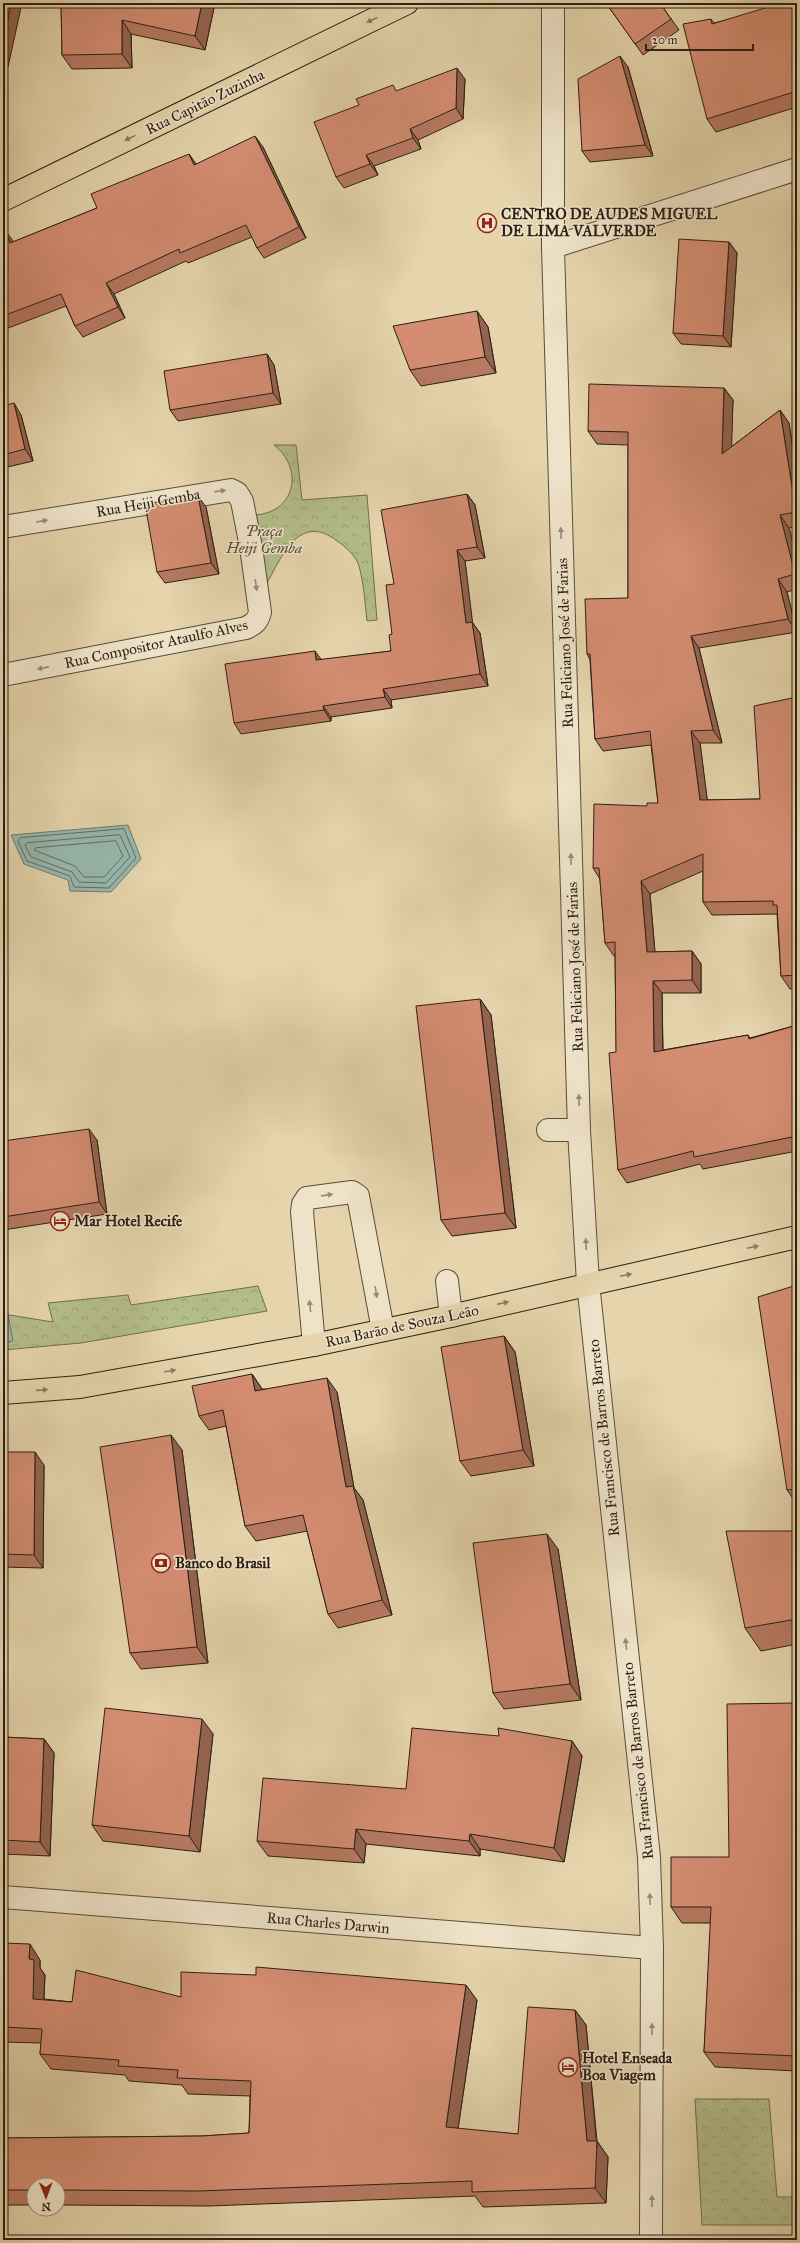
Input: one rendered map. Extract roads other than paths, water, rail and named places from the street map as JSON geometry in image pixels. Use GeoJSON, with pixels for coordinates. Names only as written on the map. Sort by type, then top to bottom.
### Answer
{"type":"FeatureCollection","features":[{"type":"Feature","properties":{"kind":"main road","name":"Rua Capitão Zuzinha"},"geometry":{"type":"LineString","coordinates":[[3,200],[407,3]]}},
{"type":"Feature","properties":{"kind":"main road","name":"Rua Barão de Souza Leão"},"geometry":{"type":"LineString","coordinates":[[3,1393],[80,1387],[314,1345],[451,1316],[588,1283],[797,1237]]}},
{"type":"Feature","properties":{"kind":"street","name":"Rua Feliciano José de Farias"},"geometry":{"type":"LineString","coordinates":[[553,3],[553,248],[579,1130],[588,1283]]}},
{"type":"Feature","properties":{"kind":"street"},"geometry":{"type":"LineString","coordinates":[[553,248],[797,171]]}},
{"type":"Feature","properties":{"kind":"street","name":"Rua Heiji Gemba"},"geometry":{"type":"LineString","coordinates":[[3,527],[231,490],[237,493],[242,501],[251,547]]}},
{"type":"Feature","properties":{"kind":"street","name":"Rua Compositor Ataulfo Alves"},"geometry":{"type":"LineString","coordinates":[[3,675],[246,628],[258,619],[260,612],[251,547]]}},
{"type":"Feature","properties":{"kind":"street"},"geometry":{"type":"LineString","coordinates":[[548,1130],[579,1130]]}},
{"type":"Feature","properties":{"kind":"street"},"geometry":{"type":"LineString","coordinates":[[314,1345],[302,1212],[303,1204],[307,1198],[352,1192],[358,1196],[383,1330]]}},
{"type":"Feature","properties":{"kind":"street"},"geometry":{"type":"LineString","coordinates":[[447,1281],[451,1316]]}},
{"type":"Feature","properties":{"kind":"street","name":"Rua Francisco de Barros Barreto"},"geometry":{"type":"LineString","coordinates":[[588,1283],[649,1857],[652,1948],[651,2240]]}},
{"type":"Feature","properties":{"kind":"street","name":"Rua Charles Darwin"},"geometry":{"type":"LineString","coordinates":[[3,1897],[652,1948]]}},
{"type":"Feature","properties":{"kind":"water"},"geometry":{"type":"Polygon","coordinates":[[[128,825],[141,859],[111,892],[70,891],[68,880],[24,864],[11,835],[128,825]]]}},
{"type":"Feature","properties":{"kind":"water"},"geometry":{"type":"Polygon","coordinates":[[[3,1288],[13,1341],[3,1343],[3,1288]]]}},
{"type":"Feature","properties":{"kind":"place","name":"CENTRO DE AUDES MIGUEL DE LIMA VALVERDE"},"geometry":{"type":"Point","coordinates":[487,223]}},
{"type":"Feature","properties":{"kind":"place","name":"Mar Hotel Recife"},"geometry":{"type":"Point","coordinates":[60,1221]}},
{"type":"Feature","properties":{"kind":"place","name":"Banco do Brasil"},"geometry":{"type":"Point","coordinates":[161,1563]}},
{"type":"Feature","properties":{"kind":"place","name":"Hotel Enseada Boa Viagem"},"geometry":{"type":"Point","coordinates":[568,2067]}},
{"type":"Feature","properties":{"kind":"park label","name":"Praça Heiji Gemba"},"geometry":{"type":"Point","coordinates":[264,540]}}]}
